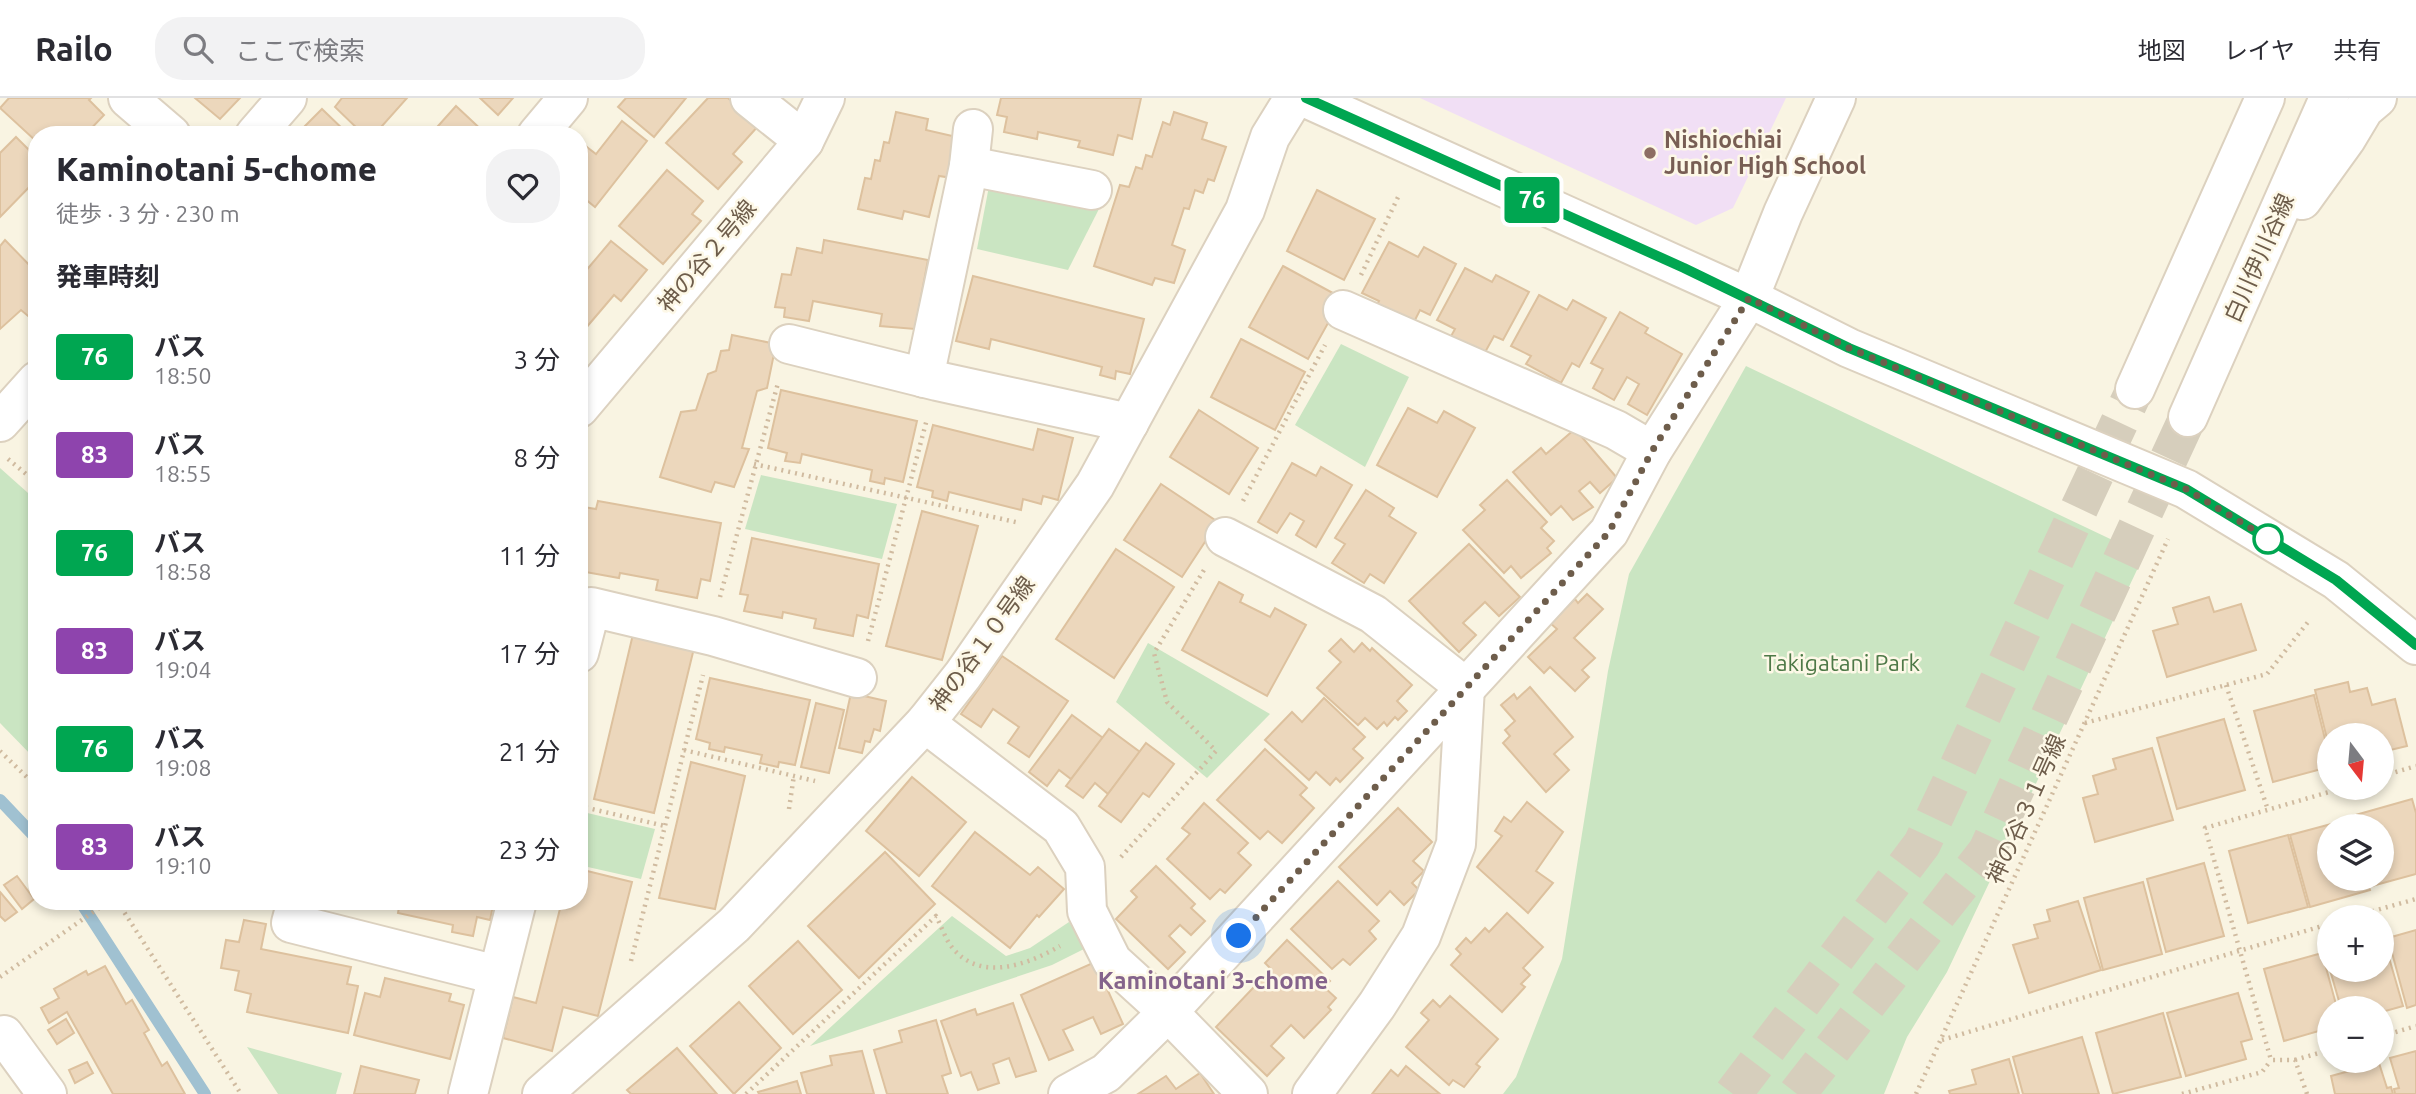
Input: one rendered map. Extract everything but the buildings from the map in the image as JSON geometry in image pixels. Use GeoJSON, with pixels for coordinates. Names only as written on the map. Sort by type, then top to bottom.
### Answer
{"type":"FeatureCollection","features":[{"type":"Feature","properties":{"kind":"street"},"geometry":{"type":"LineString","coordinates":[[128,98],[161,126]]}},
{"type":"Feature","properties":{"kind":"street"},"geometry":{"type":"LineString","coordinates":[[263,126],[287,98]]}},
{"type":"Feature","properties":{"kind":"street"},"geometry":{"type":"LineString","coordinates":[[545,126],[568,98]]}},
{"type":"Feature","properties":{"kind":"street"},"geometry":{"type":"LineString","coordinates":[[750,98],[804,141]]}},
{"type":"Feature","properties":{"kind":"street","name":"神の谷２号線"},"geometry":{"type":"LineString","coordinates":[[588,397],[804,141],[825,98]]}},
{"type":"Feature","properties":{"kind":"street","name":"神の谷１０号線"},"geometry":{"type":"LineString","coordinates":[[542,1094],[734,925],[925,723],[963,675],[1095,485],[1245,210],[1269,137],[1294,98]]}},
{"type":"Feature","properties":{"kind":"street"},"geometry":{"type":"LineString","coordinates":[[1306,98],[1749,298],[1849,348],[2186,489],[2336,580],[2416,645]]}},
{"type":"Feature","properties":{"kind":"street"},"geometry":{"type":"LineString","coordinates":[[1068,1094],[1106,1073],[1168,1012],[1465,687],[1502,653],[1609,532],[1652,451],[1749,298],[1783,213],[1836,98]]}},
{"type":"Feature","properties":{"kind":"street"},"geometry":{"type":"LineString","coordinates":[[2167,312],[2237,98]]}},
{"type":"Feature","properties":{"kind":"street"},"geometry":{"type":"LineString","coordinates":[[2135,388],[2265,98]]}},
{"type":"Feature","properties":{"kind":"street","name":"白川伊川谷線"},"geometry":{"type":"LineString","coordinates":[[2188,417],[2329,98]]}},
{"type":"Feature","properties":{"kind":"street"},"geometry":{"type":"LineString","coordinates":[[2258,259],[2347,139],[2364,109],[2377,98]]}},
{"type":"Feature","properties":{"kind":"street"},"geometry":{"type":"LineString","coordinates":[[930,379],[969,166],[973,128]]}},
{"type":"Feature","properties":{"kind":"street"},"geometry":{"type":"LineString","coordinates":[[969,166],[1092,190]]}},
{"type":"Feature","properties":{"kind":"street"},"geometry":{"type":"LineString","coordinates":[[1343,310],[1616,430],[1652,451]]}},
{"type":"Feature","properties":{"kind":"street"},"geometry":{"type":"LineString","coordinates":[[789,344],[930,379],[1129,423]]}},
{"type":"Feature","properties":{"kind":"street"},"geometry":{"type":"LineString","coordinates":[[0,422],[28,391]]}},
{"type":"Feature","properties":{"kind":"street"},"geometry":{"type":"LineString","coordinates":[[1225,537],[1373,614],[1465,687]]}},
{"type":"Feature","properties":{"kind":"street"},"geometry":{"type":"LineString","coordinates":[[588,618],[591,607],[713,636],[857,678]]}},
{"type":"Feature","properties":{"kind":"street"},"geometry":{"type":"LineString","coordinates":[[1312,1094],[1377,1005],[1421,936],[1456,844],[1465,687]]}},
{"type":"Feature","properties":{"kind":"street"},"geometry":{"type":"LineString","coordinates":[[925,723],[1062,827],[1085,867],[1087,911],[1112,961],[1168,1012],[1248,1094]]}},
{"type":"Feature","properties":{"kind":"street"},"geometry":{"type":"LineString","coordinates":[[295,910],[291,923],[497,975]]}},
{"type":"Feature","properties":{"kind":"street"},"geometry":{"type":"LineString","coordinates":[[468,1094],[515,910]]}},
{"type":"Feature","properties":{"kind":"street"},"geometry":{"type":"LineString","coordinates":[[4,1035],[47,1094]]}},
{"type":"Feature","properties":{"kind":"path"},"geometry":{"type":"LineString","coordinates":[[746,1094],[936,916],[951,946],[971,964],[1003,969],[1035,961],[1065,943],[1087,911],[1098,880],[1139,839],[1216,751],[1167,702],[1154,653],[1225,537],[1343,310],[1400,193]]}},
{"type":"Feature","properties":{"kind":"path"},"geometry":{"type":"LineString","coordinates":[[719,598],[789,344]]}},
{"type":"Feature","properties":{"kind":"path"},"geometry":{"type":"LineString","coordinates":[[857,678],[908,498],[930,379]]}},
{"type":"Feature","properties":{"kind":"path"},"geometry":{"type":"LineString","coordinates":[[0,452],[28,475]]}},
{"type":"Feature","properties":{"kind":"path"},"geometry":{"type":"LineString","coordinates":[[754,464],[1062,532]]}},
{"type":"Feature","properties":{"kind":"path","name":"神の谷３１号線"},"geometry":{"type":"LineString","coordinates":[[1916,1094],[2168,539]]}},
{"type":"Feature","properties":{"kind":"path"},"geometry":{"type":"LineString","coordinates":[[2084,723],[2267,674],[2308,622]]}},
{"type":"Feature","properties":{"kind":"path"},"geometry":{"type":"LineString","coordinates":[[647,894],[713,636]]}},
{"type":"Feature","properties":{"kind":"path"},"geometry":{"type":"LineString","coordinates":[[2226,685],[2268,810]]}},
{"type":"Feature","properties":{"kind":"path"},"geometry":{"type":"LineString","coordinates":[[684,750],[794,775]]}},
{"type":"Feature","properties":{"kind":"path"},"geometry":{"type":"LineString","coordinates":[[0,751],[28,778]]}},
{"type":"Feature","properties":{"kind":"path"},"geometry":{"type":"LineString","coordinates":[[2394,772],[2416,766]]}},
{"type":"Feature","properties":{"kind":"path"},"geometry":{"type":"LineString","coordinates":[[2182,1094],[2263,1072],[2271,1060],[2205,828],[2317,796]]}},
{"type":"Feature","properties":{"kind":"path"},"geometry":{"type":"LineString","coordinates":[[588,808],[665,826]]}},
{"type":"Feature","properties":{"kind":"path"},"geometry":{"type":"LineString","coordinates":[[2394,905],[2416,899]]}},
{"type":"Feature","properties":{"kind":"path"},"geometry":{"type":"LineString","coordinates":[[0,977],[96,910]]}},
{"type":"Feature","properties":{"kind":"path"},"geometry":{"type":"LineString","coordinates":[[123,910],[241,1094]]}},
{"type":"Feature","properties":{"kind":"path"},"geometry":{"type":"LineString","coordinates":[[1941,1040],[2317,927]]}},
{"type":"Feature","properties":{"kind":"path"},"geometry":{"type":"LineString","coordinates":[[2394,1032],[2416,1026]]}},
{"type":"Feature","properties":{"kind":"path"},"geometry":{"type":"LineString","coordinates":[[2271,1060],[2295,1060],[2317,1054]]}},
{"type":"Feature","properties":{"kind":"path"},"geometry":{"type":"LineString","coordinates":[[2295,1060],[2307,1094]]}},
{"type":"Feature","properties":{"kind":"shaded area","name":"Nishiochiai Junior High School"},"geometry":{"type":"Polygon","coordinates":[[[1420,98],[1786,98],[1733,208],[1696,225],[1420,98]]]}},
{"type":"Feature","properties":{"kind":"green space"},"geometry":{"type":"Polygon","coordinates":[[[990,181],[1101,205],[1068,270],[977,249],[990,181]]]}},
{"type":"Feature","properties":{"kind":"green space"},"geometry":{"type":"Polygon","coordinates":[[[1341,344],[1409,377],[1365,467],[1295,425],[1341,344]]]}},
{"type":"Feature","properties":{"kind":"green space","name":"Takigatani Park"},"geometry":{"type":"Polygon","coordinates":[[[1746,366],[2144,555],[1947,972],[1907,1037],[1884,1094],[1503,1094],[1516,1077],[1562,959],[1608,671],[1629,574],[1746,366]]]}},
{"type":"Feature","properties":{"kind":"green space"},"geometry":{"type":"Polygon","coordinates":[[[0,468],[28,493],[28,752],[0,723],[0,468]]]}},
{"type":"Feature","properties":{"kind":"green space"},"geometry":{"type":"Polygon","coordinates":[[[761,475],[897,504],[882,559],[745,529],[761,475]]]}},
{"type":"Feature","properties":{"kind":"green space"},"geometry":{"type":"Polygon","coordinates":[[[1148,643],[1270,714],[1207,778],[1116,702],[1148,643]]]}},
{"type":"Feature","properties":{"kind":"green space"},"geometry":{"type":"Polygon","coordinates":[[[588,813],[655,829],[641,879],[588,867],[588,813]]]}},
{"type":"Feature","properties":{"kind":"green space"},"geometry":{"type":"Polygon","coordinates":[[[952,916],[1006,956],[1030,948],[1069,922],[1086,948],[1052,965],[810,1046],[952,916]]]}},
{"type":"Feature","properties":{"kind":"green space"},"geometry":{"type":"Polygon","coordinates":[[[247,1047],[342,1073],[336,1094],[278,1094],[247,1047]]]}},
{"type":"Feature","properties":{"kind":"waterway"},"geometry":{"type":"LineString","coordinates":[[0,800],[28,830]]}},
{"type":"Feature","properties":{"kind":"waterway"},"geometry":{"type":"LineString","coordinates":[[86,910],[205,1094]]}},
{"type":"Feature","properties":{"kind":"tunnel"},"geometry":{"type":"LineString","coordinates":[[1733,1094],[1922,844],[2135,389]]}},
{"type":"Feature","properties":{"kind":"tunnel"},"geometry":{"type":"LineString","coordinates":[[1797,1094],[1987,851],[2188,417]]}},
{"type":"Feature","properties":{"kind":"bus line","name":"76"},"geometry":{"type":"LineString","coordinates":[[1306,98],[1684,268],[1849,348],[2186,489],[2336,580],[2416,645]]}},
{"type":"Feature","properties":{"kind":"place","name":"Nishiochiai Junior High School"},"geometry":{"type":"Point","coordinates":[1650,153]}},
{"type":"Feature","properties":{"kind":"district","name":"Kaminotani 3-chome"},"geometry":{"type":"Point","coordinates":[1213,981]}},
{"type":"Feature","properties":{"kind":"route"},"geometry":{"type":"LineString","coordinates":[[1239,936],[1465,687],[1502,653],[1609,532],[1652,451],[1749,298],[1849,348],[2186,489],[2272,541],[2268,539]]}}]}
